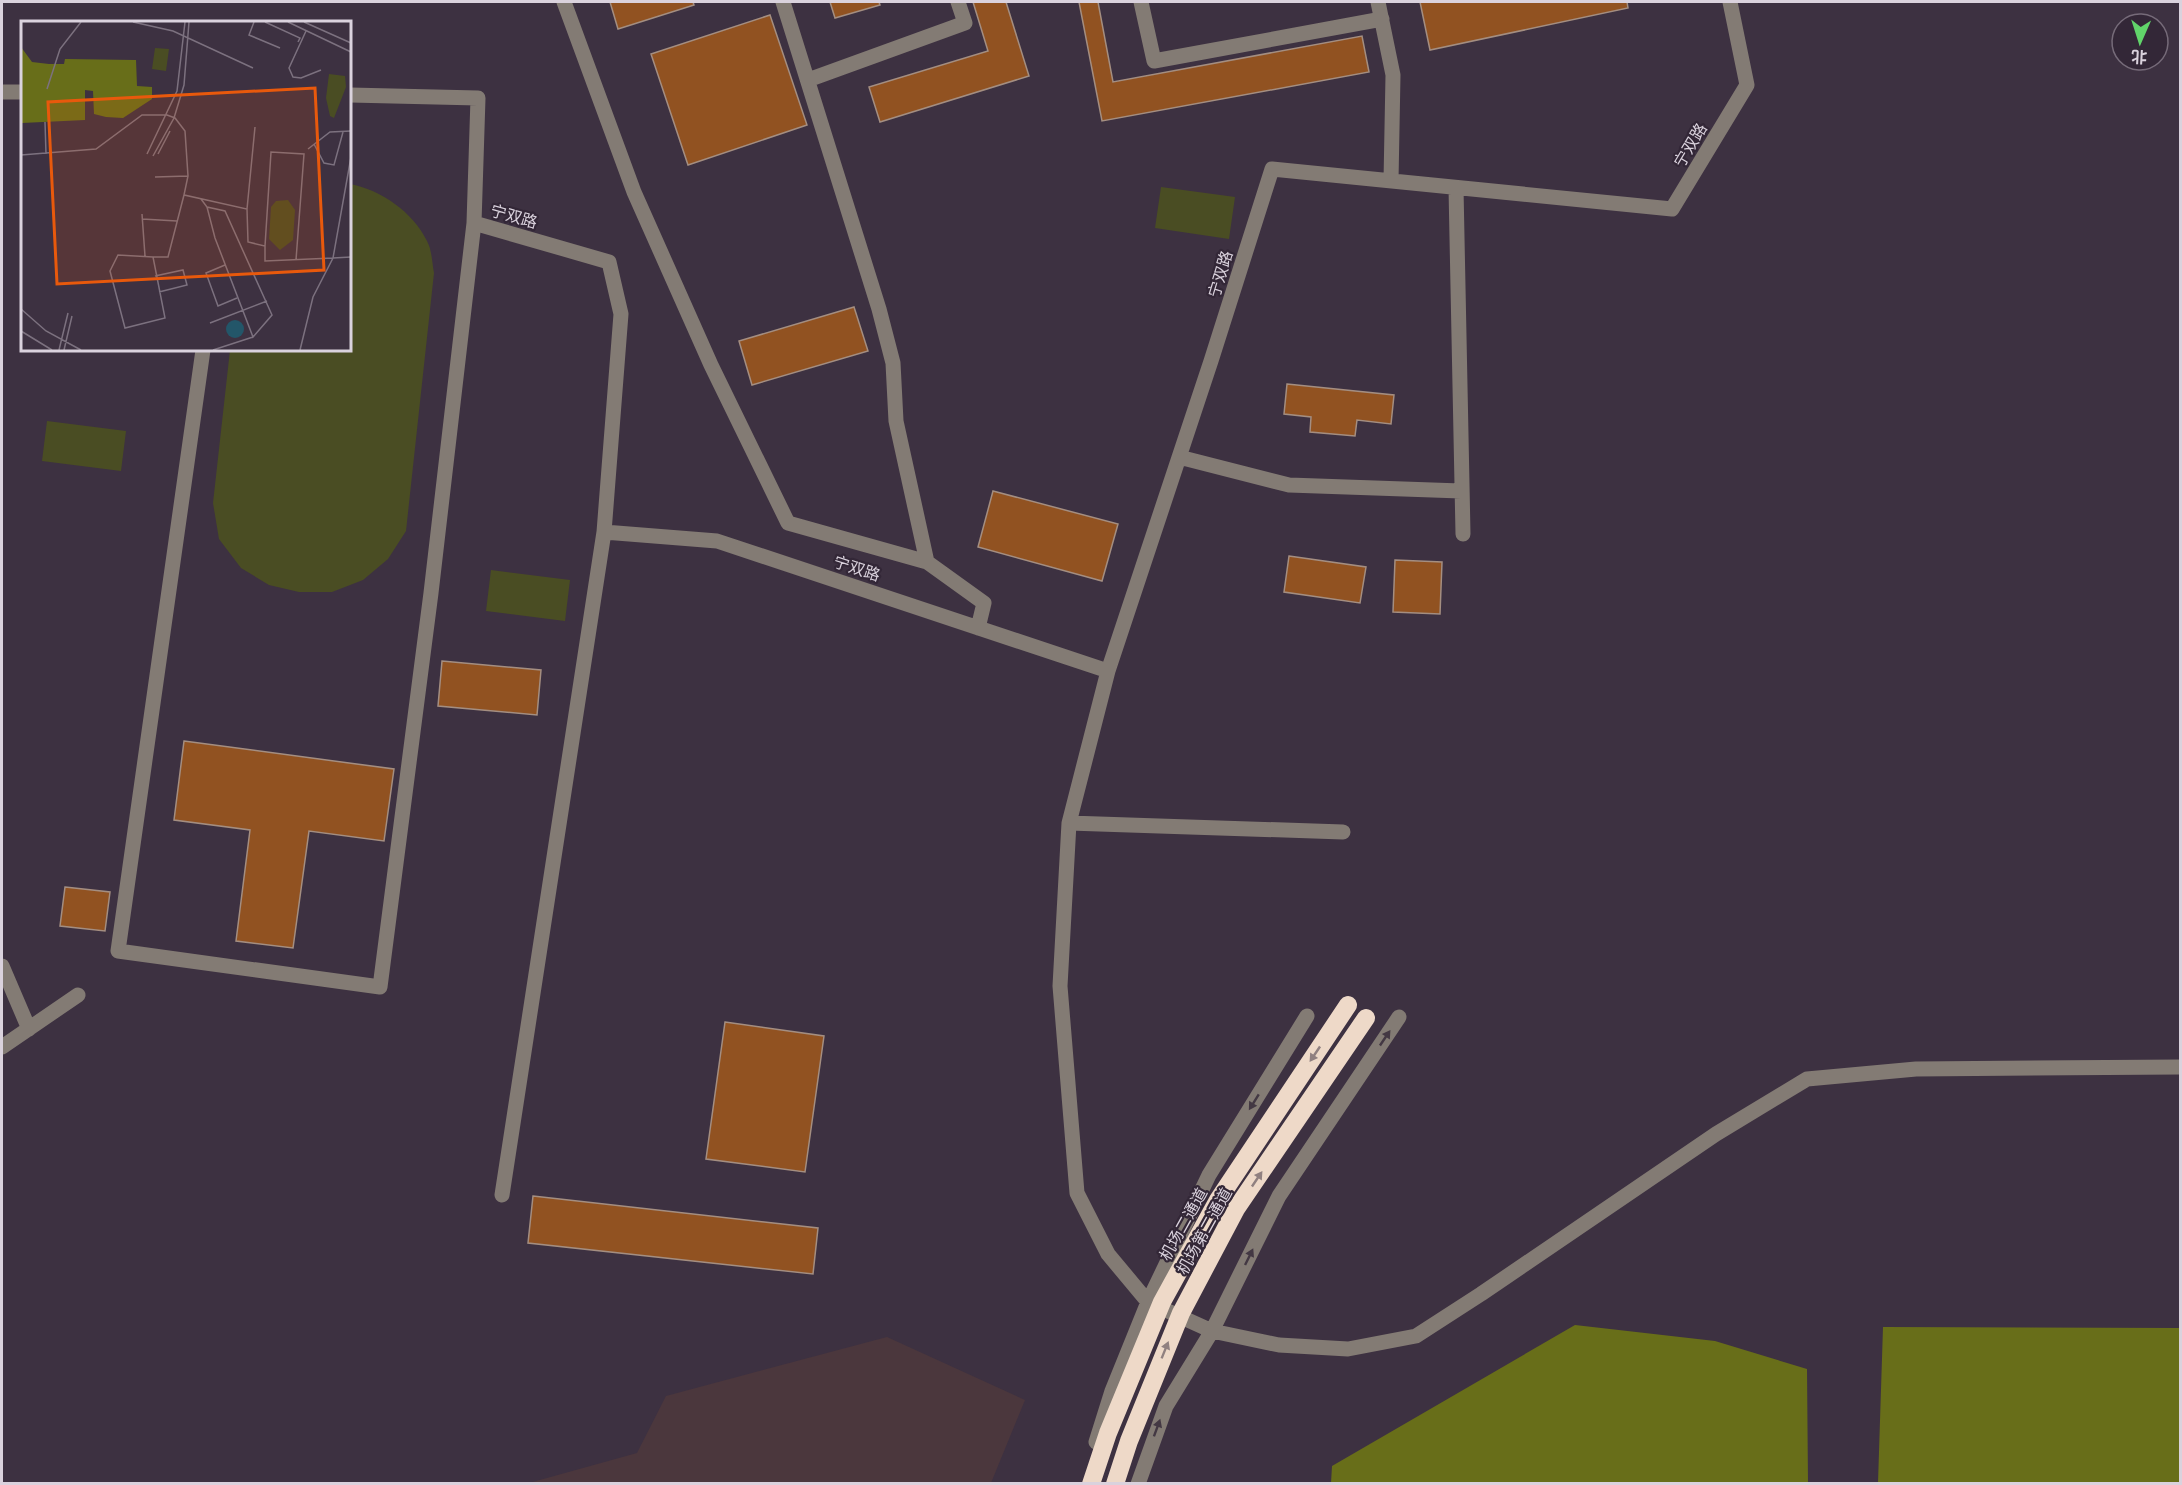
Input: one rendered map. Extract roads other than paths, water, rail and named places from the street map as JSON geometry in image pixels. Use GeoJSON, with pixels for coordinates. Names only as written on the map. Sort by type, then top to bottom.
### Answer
{"type":"FeatureCollection","features":[{"type":"Feature","properties":{"kind":"highway","name":"机场二通道"},"geometry":{"type":"LineString","coordinates":[[1091,1484],[1108,1433],[1161,1302],[1218,1200],[1348,1005]]}},
{"type":"Feature","properties":{"kind":"highway","name":"机场第二通道"},"geometry":{"type":"LineString","coordinates":[[1115,1484],[1129,1441],[1181,1313],[1236,1209],[1366,1018]]}},
{"type":"Feature","properties":{"kind":"street"},"geometry":{"type":"LineString","coordinates":[[564,2],[634,192],[711,365],[788,523],[927,562],[984,603],[978,628]]}},
{"type":"Feature","properties":{"kind":"street"},"geometry":{"type":"LineString","coordinates":[[783,2],[879,309],[893,363],[896,421],[927,562]]}},
{"type":"Feature","properties":{"kind":"street"},"geometry":{"type":"LineString","coordinates":[[808,80],[965,23],[958,2]]}},
{"type":"Feature","properties":{"kind":"street"},"geometry":{"type":"LineString","coordinates":[[1141,2],[1154,61],[1382,19]]}},
{"type":"Feature","properties":{"kind":"street"},"geometry":{"type":"LineString","coordinates":[[1378,2],[1392,75],[1390,181]]}},
{"type":"Feature","properties":{"kind":"street","name":"宁双路"},"geometry":{"type":"LineString","coordinates":[[351,95],[478,98],[474,223],[609,262],[621,314],[604,532],[717,541],[1108,671],[1272,169],[1672,209],[1747,85],[1731,2]]}},
{"type":"Feature","properties":{"kind":"street"},"geometry":{"type":"LineString","coordinates":[[2,92],[21,92]]}},
{"type":"Feature","properties":{"kind":"street"},"geometry":{"type":"LineString","coordinates":[[1456,188],[1462,534]]}},
{"type":"Feature","properties":{"kind":"street"},"geometry":{"type":"LineString","coordinates":[[203,351],[118,951],[380,987],[431,593],[474,223]]}},
{"type":"Feature","properties":{"kind":"street"},"geometry":{"type":"LineString","coordinates":[[1179,457],[1290,484],[1461,491]]}},
{"type":"Feature","properties":{"kind":"street"},"geometry":{"type":"LineString","coordinates":[[502,1195],[604,532]]}},
{"type":"Feature","properties":{"kind":"street"},"geometry":{"type":"LineString","coordinates":[[1108,671],[1069,823],[1060,986],[1077,1193],[1108,1254],[1148,1302],[1212,1331],[1279,1345],[1348,1349],[1416,1336],[1716,1134],[1807,1079],[1916,1069],[2181,1067]]}},
{"type":"Feature","properties":{"kind":"street"},"geometry":{"type":"LineString","coordinates":[[1069,823],[1343,832]]}},
{"type":"Feature","properties":{"kind":"street"},"geometry":{"type":"LineString","coordinates":[[2,966],[29,1029]]}},
{"type":"Feature","properties":{"kind":"street"},"geometry":{"type":"LineString","coordinates":[[2,1047],[78,995]]}},
{"type":"Feature","properties":{"kind":"street"},"geometry":{"type":"LineString","coordinates":[[1084,1484],[1112,1391],[1148,1302],[1209,1175],[1307,1016]]}},
{"type":"Feature","properties":{"kind":"street"},"geometry":{"type":"LineString","coordinates":[[1138,1484],[1166,1406],[1212,1331],[1279,1196],[1399,1017]]}}]}
